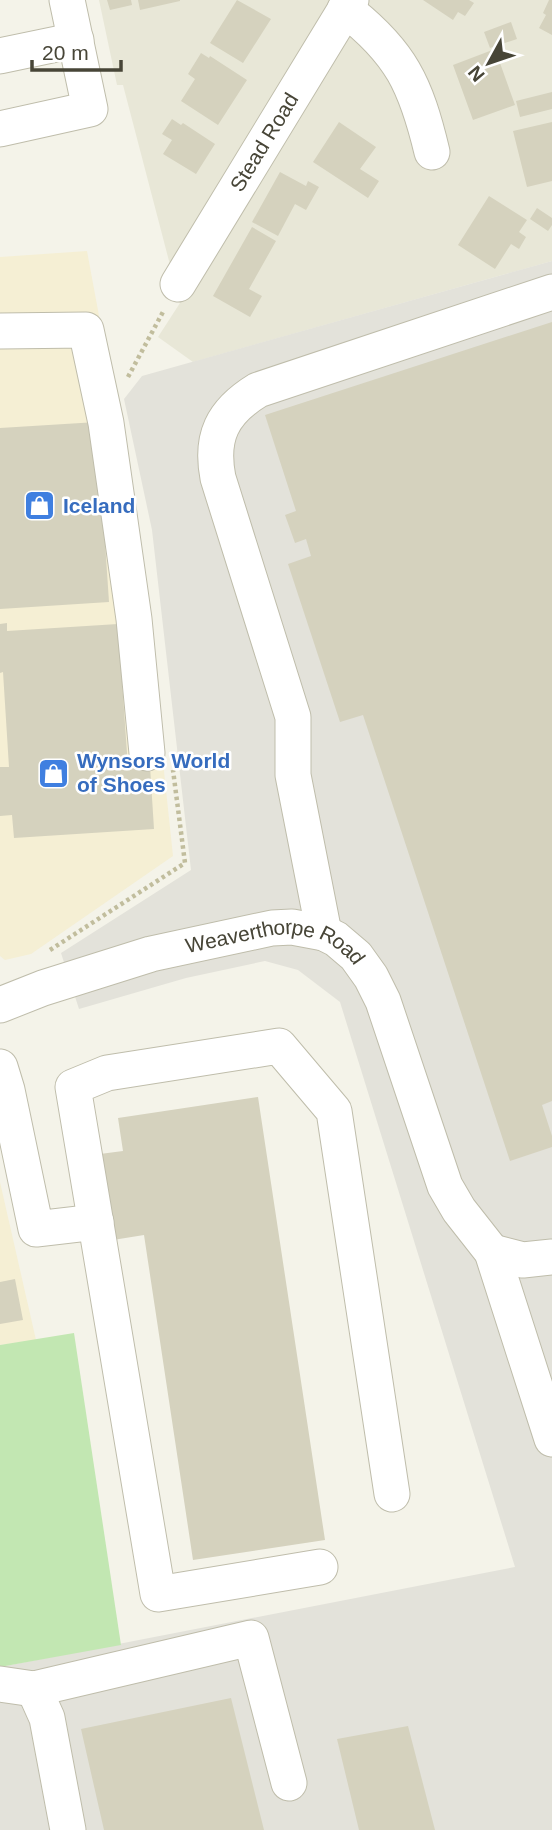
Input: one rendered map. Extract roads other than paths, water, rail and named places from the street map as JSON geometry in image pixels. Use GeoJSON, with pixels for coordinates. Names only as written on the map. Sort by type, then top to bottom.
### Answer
{"type":"FeatureCollection","features":[{"type":"Feature","properties":{"kind":"street"},"geometry":{"type":"LineString","coordinates":[[0,129],[90,109],[67,0]]}},
{"type":"Feature","properties":{"kind":"street"},"geometry":{"type":"LineString","coordinates":[[348,5],[387,46],[408,77],[422,110],[432,152]]}},
{"type":"Feature","properties":{"kind":"street","name":"Stead Road"},"geometry":{"type":"LineString","coordinates":[[178,284],[348,5]]}},
{"type":"Feature","properties":{"kind":"street"},"geometry":{"type":"LineString","coordinates":[[0,56],[76,40]]}},
{"type":"Feature","properties":{"kind":"street"},"geometry":{"type":"LineString","coordinates":[[324,933],[293,775],[293,718],[218,478],[216,443],[221,426],[243,399],[258,390],[552,292]]}},
{"type":"Feature","properties":{"kind":"street"},"geometry":{"type":"LineString","coordinates":[[0,331],[86,330],[108,436],[134,620],[147,753]]}},
{"type":"Feature","properties":{"kind":"street","name":"Weaverthorpe Road"},"geometry":{"type":"LineString","coordinates":[[0,1004],[151,954],[272,928],[324,933],[337,939],[356,956],[383,1001],[445,1186],[459,1210],[492,1252]]}},
{"type":"Feature","properties":{"kind":"street"},"geometry":{"type":"LineString","coordinates":[[320,1567],[158,1594],[72,1087],[107,1073],[279,1046],[334,1111],[392,1494]]}},
{"type":"Feature","properties":{"kind":"street"},"geometry":{"type":"LineString","coordinates":[[0,1067],[7,1090],[12,1181],[36,1229],[96,1222]]}},
{"type":"Feature","properties":{"kind":"street"},"geometry":{"type":"LineString","coordinates":[[492,1252],[523,1260],[552,1257]]}},
{"type":"Feature","properties":{"kind":"street"},"geometry":{"type":"LineString","coordinates":[[492,1252],[552,1438]]}},
{"type":"Feature","properties":{"kind":"street"},"geometry":{"type":"LineString","coordinates":[[0,1684],[34,1689],[251,1638],[289,1783]]}},
{"type":"Feature","properties":{"kind":"street"},"geometry":{"type":"LineString","coordinates":[[34,1689],[47,1717],[68,1830]]}},
{"type":"Feature","properties":{"kind":"place","name":"Iceland"},"geometry":{"type":"Point","coordinates":[40,506]}},
{"type":"Feature","properties":{"kind":"place","name":"Wynsors World of Shoes"},"geometry":{"type":"Point","coordinates":[54,773]}}]}
